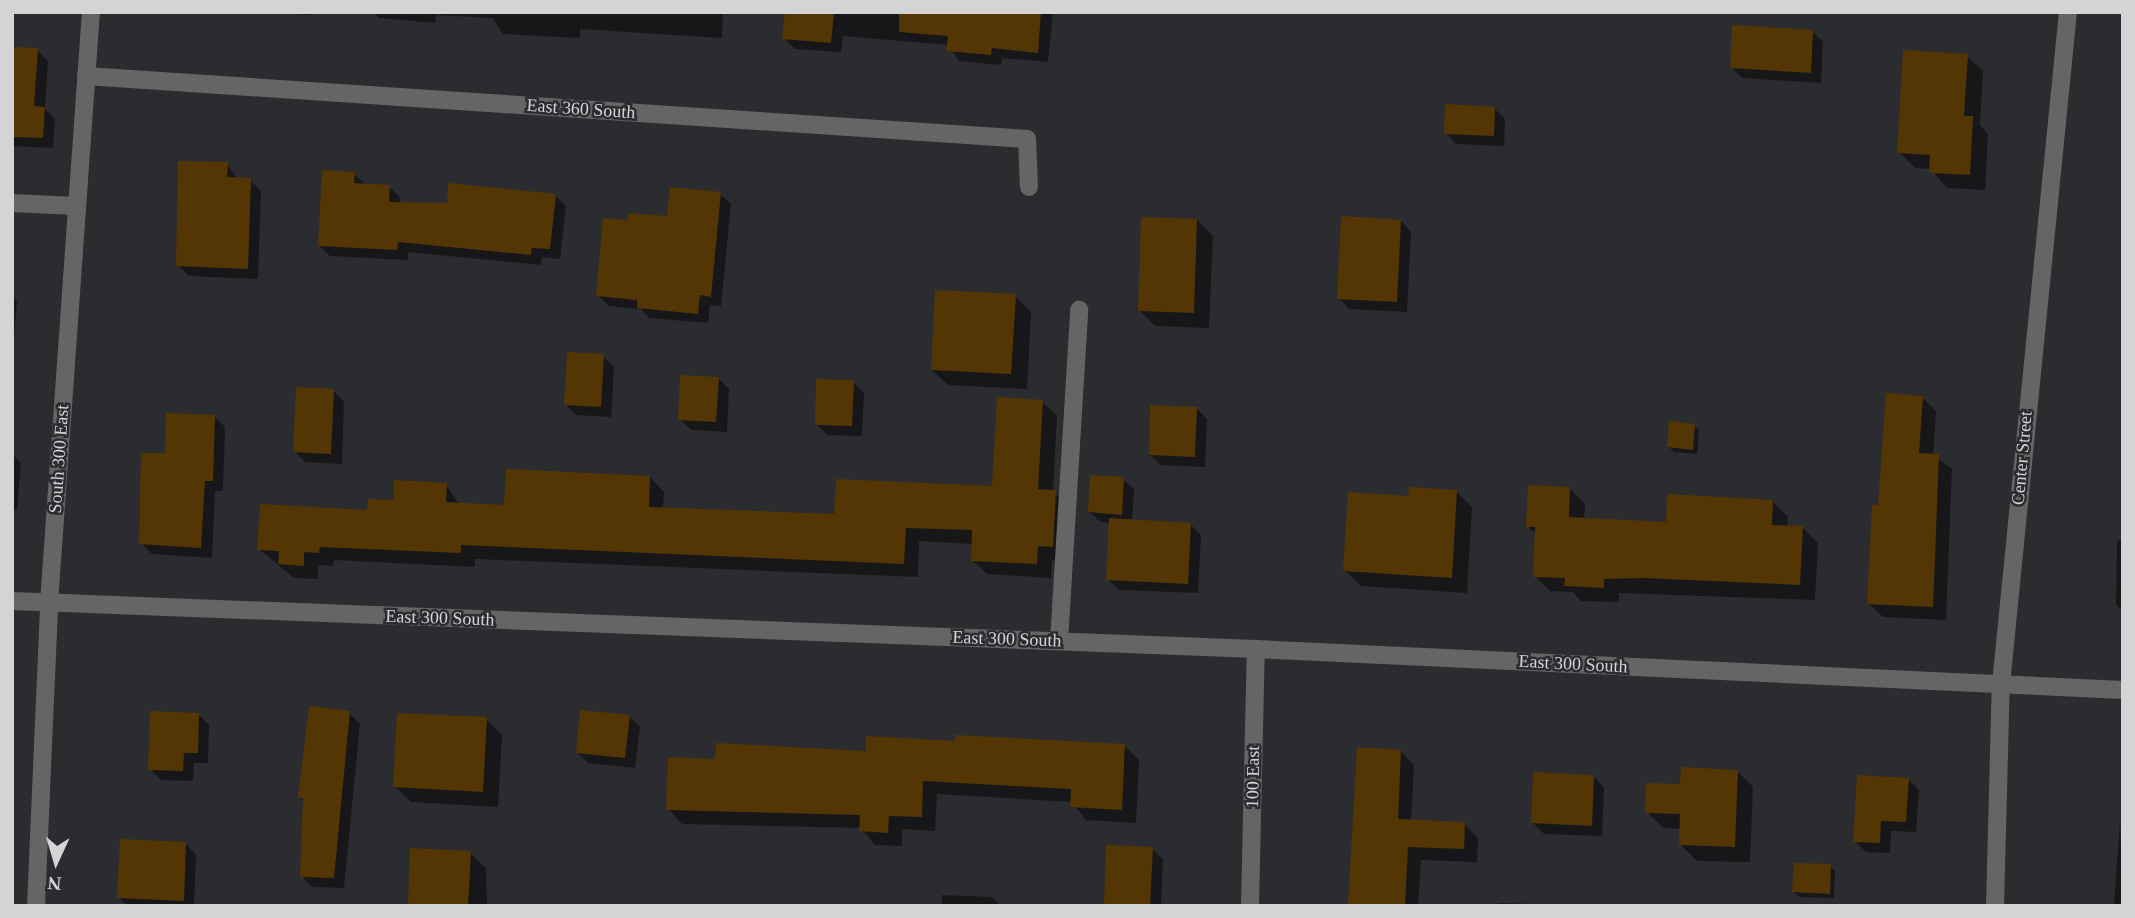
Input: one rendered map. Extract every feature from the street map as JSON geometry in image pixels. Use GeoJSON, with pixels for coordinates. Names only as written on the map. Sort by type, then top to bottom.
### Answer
{"type":"FeatureCollection","features":[{"type":"Feature","properties":{"kind":"street","name":"South 300 East"},"geometry":{"type":"LineString","coordinates":[[36,906],[49,603],[91,12]]}},
{"type":"Feature","properties":{"kind":"street","name":"Center Street"},"geometry":{"type":"LineString","coordinates":[[1995,906],[2001,684],[2067,12]]}},
{"type":"Feature","properties":{"kind":"street","name":"East 360 South"},"geometry":{"type":"LineString","coordinates":[[86,76],[1027,139],[1029,187]]}},
{"type":"Feature","properties":{"kind":"street"},"geometry":{"type":"LineString","coordinates":[[12,203],[77,206]]}},
{"type":"Feature","properties":{"kind":"street"},"geometry":{"type":"LineString","coordinates":[[1059,641],[1079,310]]}},
{"type":"Feature","properties":{"kind":"street","name":"East 300 South"},"geometry":{"type":"LineString","coordinates":[[12,601],[1256,649],[2123,690]]}},
{"type":"Feature","properties":{"kind":"street","name":"100 East"},"geometry":{"type":"LineString","coordinates":[[1250,906],[1256,649]]}},
{"type":"Feature","properties":{"kind":"building"},"geometry":{"type":"Polygon","coordinates":[[[785,12],[834,12],[831,43],[782,39],[785,12]]]}},
{"type":"Feature","properties":{"kind":"building"},"geometry":{"type":"Polygon","coordinates":[[[899,12],[1041,12],[1038,53],[992,48],[991,55],[946,51],[948,36],[899,32],[899,12]]]}},
{"type":"Feature","properties":{"kind":"building"},"geometry":{"type":"Polygon","coordinates":[[[1732,25],[1813,30],[1811,73],[1730,68],[1732,25]]]}},
{"type":"Feature","properties":{"kind":"building"},"geometry":{"type":"Polygon","coordinates":[[[12,47],[38,48],[34,106],[45,107],[43,138],[12,137],[12,47]]]}},
{"type":"Feature","properties":{"kind":"building"},"geometry":{"type":"Polygon","coordinates":[[[1903,50],[1968,54],[1964,116],[1973,116],[1970,175],[1929,173],[1930,155],[1897,153],[1903,50]]]}},
{"type":"Feature","properties":{"kind":"building"},"geometry":{"type":"Polygon","coordinates":[[[1445,104],[1495,107],[1494,136],[1444,134],[1445,104]]]}},
{"type":"Feature","properties":{"kind":"building"},"geometry":{"type":"Polygon","coordinates":[[[178,161],[228,162],[227,177],[251,178],[248,269],[176,266],[178,161]]]}},
{"type":"Feature","properties":{"kind":"building"},"geometry":{"type":"Polygon","coordinates":[[[322,170],[355,172],[354,183],[390,185],[389,202],[447,203],[448,183],[556,194],[550,249],[532,248],[531,255],[398,242],[397,250],[318,246],[322,170]]]}},
{"type":"Feature","properties":{"kind":"building"},"geometry":{"type":"Polygon","coordinates":[[[670,187],[721,192],[711,297],[700,295],[698,314],[637,308],[637,300],[596,296],[603,218],[627,220],[628,213],[667,216],[670,187]]]}},
{"type":"Feature","properties":{"kind":"building"},"geometry":{"type":"Polygon","coordinates":[[[1341,216],[1401,220],[1397,302],[1337,299],[1341,216]]]}},
{"type":"Feature","properties":{"kind":"building"},"geometry":{"type":"Polygon","coordinates":[[[1141,217],[1197,219],[1194,313],[1138,311],[1141,217]]]}},
{"type":"Feature","properties":{"kind":"building"},"geometry":{"type":"Polygon","coordinates":[[[935,290],[1016,294],[1011,374],[931,370],[935,290]]]}},
{"type":"Feature","properties":{"kind":"building"},"geometry":{"type":"Polygon","coordinates":[[[567,352],[604,354],[601,407],[564,405],[567,352]]]}},
{"type":"Feature","properties":{"kind":"building"},"geometry":{"type":"Polygon","coordinates":[[[680,375],[719,377],[716,422],[678,420],[680,375]]]}},
{"type":"Feature","properties":{"kind":"building"},"geometry":{"type":"Polygon","coordinates":[[[816,379],[854,380],[852,426],[815,425],[816,379]]]}},
{"type":"Feature","properties":{"kind":"building"},"geometry":{"type":"Polygon","coordinates":[[[296,387],[334,389],[331,454],[293,452],[296,387]]]}},
{"type":"Feature","properties":{"kind":"building"},"geometry":{"type":"Polygon","coordinates":[[[1886,393],[1923,396],[1919,453],[1939,454],[1933,607],[1867,604],[1872,505],[1878,505],[1886,393]]]}},
{"type":"Feature","properties":{"kind":"building"},"geometry":{"type":"Polygon","coordinates":[[[997,397],[1043,400],[1038,489],[1056,490],[1053,547],[1038,546],[1037,564],[971,561],[972,530],[906,528],[904,564],[461,545],[461,553],[320,547],[319,553],[304,552],[304,566],[278,564],[279,551],[257,550],[260,504],[367,510],[368,499],[394,500],[394,480],[447,483],[446,502],[504,505],[506,469],[650,476],[649,507],[834,514],[836,479],[992,486],[997,397]]]}},
{"type":"Feature","properties":{"kind":"building"},"geometry":{"type":"Polygon","coordinates":[[[1150,405],[1197,407],[1195,457],[1149,455],[1150,405]]]}},
{"type":"Feature","properties":{"kind":"building"},"geometry":{"type":"Polygon","coordinates":[[[166,413],[215,415],[213,481],[205,481],[201,548],[139,544],[141,453],[165,453],[166,413]]]}},
{"type":"Feature","properties":{"kind":"building"},"geometry":{"type":"Polygon","coordinates":[[[1669,421],[1695,424],[1693,450],[1667,447],[1669,421]]]}},
{"type":"Feature","properties":{"kind":"building"},"geometry":{"type":"Polygon","coordinates":[[[1090,475],[1124,477],[1122,515],[1088,512],[1090,475]]]}},
{"type":"Feature","properties":{"kind":"building"},"geometry":{"type":"Polygon","coordinates":[[[1528,485],[1570,487],[1569,517],[1666,522],[1667,494],[1773,500],[1772,525],[1803,526],[1800,585],[1644,578],[1604,579],[1604,588],[1564,586],[1565,578],[1533,577],[1535,527],[1526,527],[1528,485]]]}},
{"type":"Feature","properties":{"kind":"building"},"geometry":{"type":"Polygon","coordinates":[[[1409,487],[1457,490],[1452,578],[1343,571],[1348,492],[1408,496],[1409,487]]]}},
{"type":"Feature","properties":{"kind":"building"},"geometry":{"type":"Polygon","coordinates":[[[1109,518],[1191,523],[1188,584],[1106,580],[1109,518]]]}},
{"type":"Feature","properties":{"kind":"building"},"geometry":{"type":"Polygon","coordinates":[[[309,706],[350,711],[334,878],[300,877],[303,798],[298,798],[309,706]]]}},
{"type":"Feature","properties":{"kind":"building"},"geometry":{"type":"Polygon","coordinates":[[[580,710],[630,715],[625,758],[576,753],[580,710]]]}},
{"type":"Feature","properties":{"kind":"building"},"geometry":{"type":"Polygon","coordinates":[[[150,711],[199,713],[198,753],[184,753],[183,771],[148,770],[150,711]]]}},
{"type":"Feature","properties":{"kind":"building"},"geometry":{"type":"Polygon","coordinates":[[[397,713],[487,717],[483,792],[393,787],[397,713]]]}},
{"type":"Feature","properties":{"kind":"building"},"geometry":{"type":"Polygon","coordinates":[[[955,735],[1125,744],[1122,810],[1070,807],[1071,789],[923,781],[922,817],[889,816],[888,833],[859,831],[860,815],[666,810],[668,757],[715,759],[716,743],[866,751],[866,736],[955,741],[955,735]]]}},
{"type":"Feature","properties":{"kind":"building"},"geometry":{"type":"Polygon","coordinates":[[[1357,747],[1401,750],[1398,819],[1465,822],[1464,849],[1408,847],[1405,906],[1348,906],[1357,747]]]}},
{"type":"Feature","properties":{"kind":"building"},"geometry":{"type":"Polygon","coordinates":[[[1681,767],[1738,770],[1735,847],[1679,845],[1680,814],[1645,813],[1646,783],[1680,784],[1681,767]]]}},
{"type":"Feature","properties":{"kind":"building"},"geometry":{"type":"Polygon","coordinates":[[[1533,772],[1594,775],[1592,826],[1531,823],[1533,772]]]}},
{"type":"Feature","properties":{"kind":"building"},"geometry":{"type":"Polygon","coordinates":[[[1857,775],[1909,778],[1906,822],[1881,821],[1880,843],[1853,842],[1857,775]]]}},
{"type":"Feature","properties":{"kind":"building"},"geometry":{"type":"Polygon","coordinates":[[[120,839],[186,842],[184,901],[117,898],[120,839]]]}},
{"type":"Feature","properties":{"kind":"building"},"geometry":{"type":"Polygon","coordinates":[[[1106,845],[1153,847],[1150,906],[1104,906],[1106,845]]]}},
{"type":"Feature","properties":{"kind":"building"},"geometry":{"type":"Polygon","coordinates":[[[410,848],[471,851],[468,906],[408,906],[410,848]]]}},
{"type":"Feature","properties":{"kind":"building"},"geometry":{"type":"Polygon","coordinates":[[[1794,863],[1831,864],[1830,894],[1792,892],[1794,863]]]}}]}
